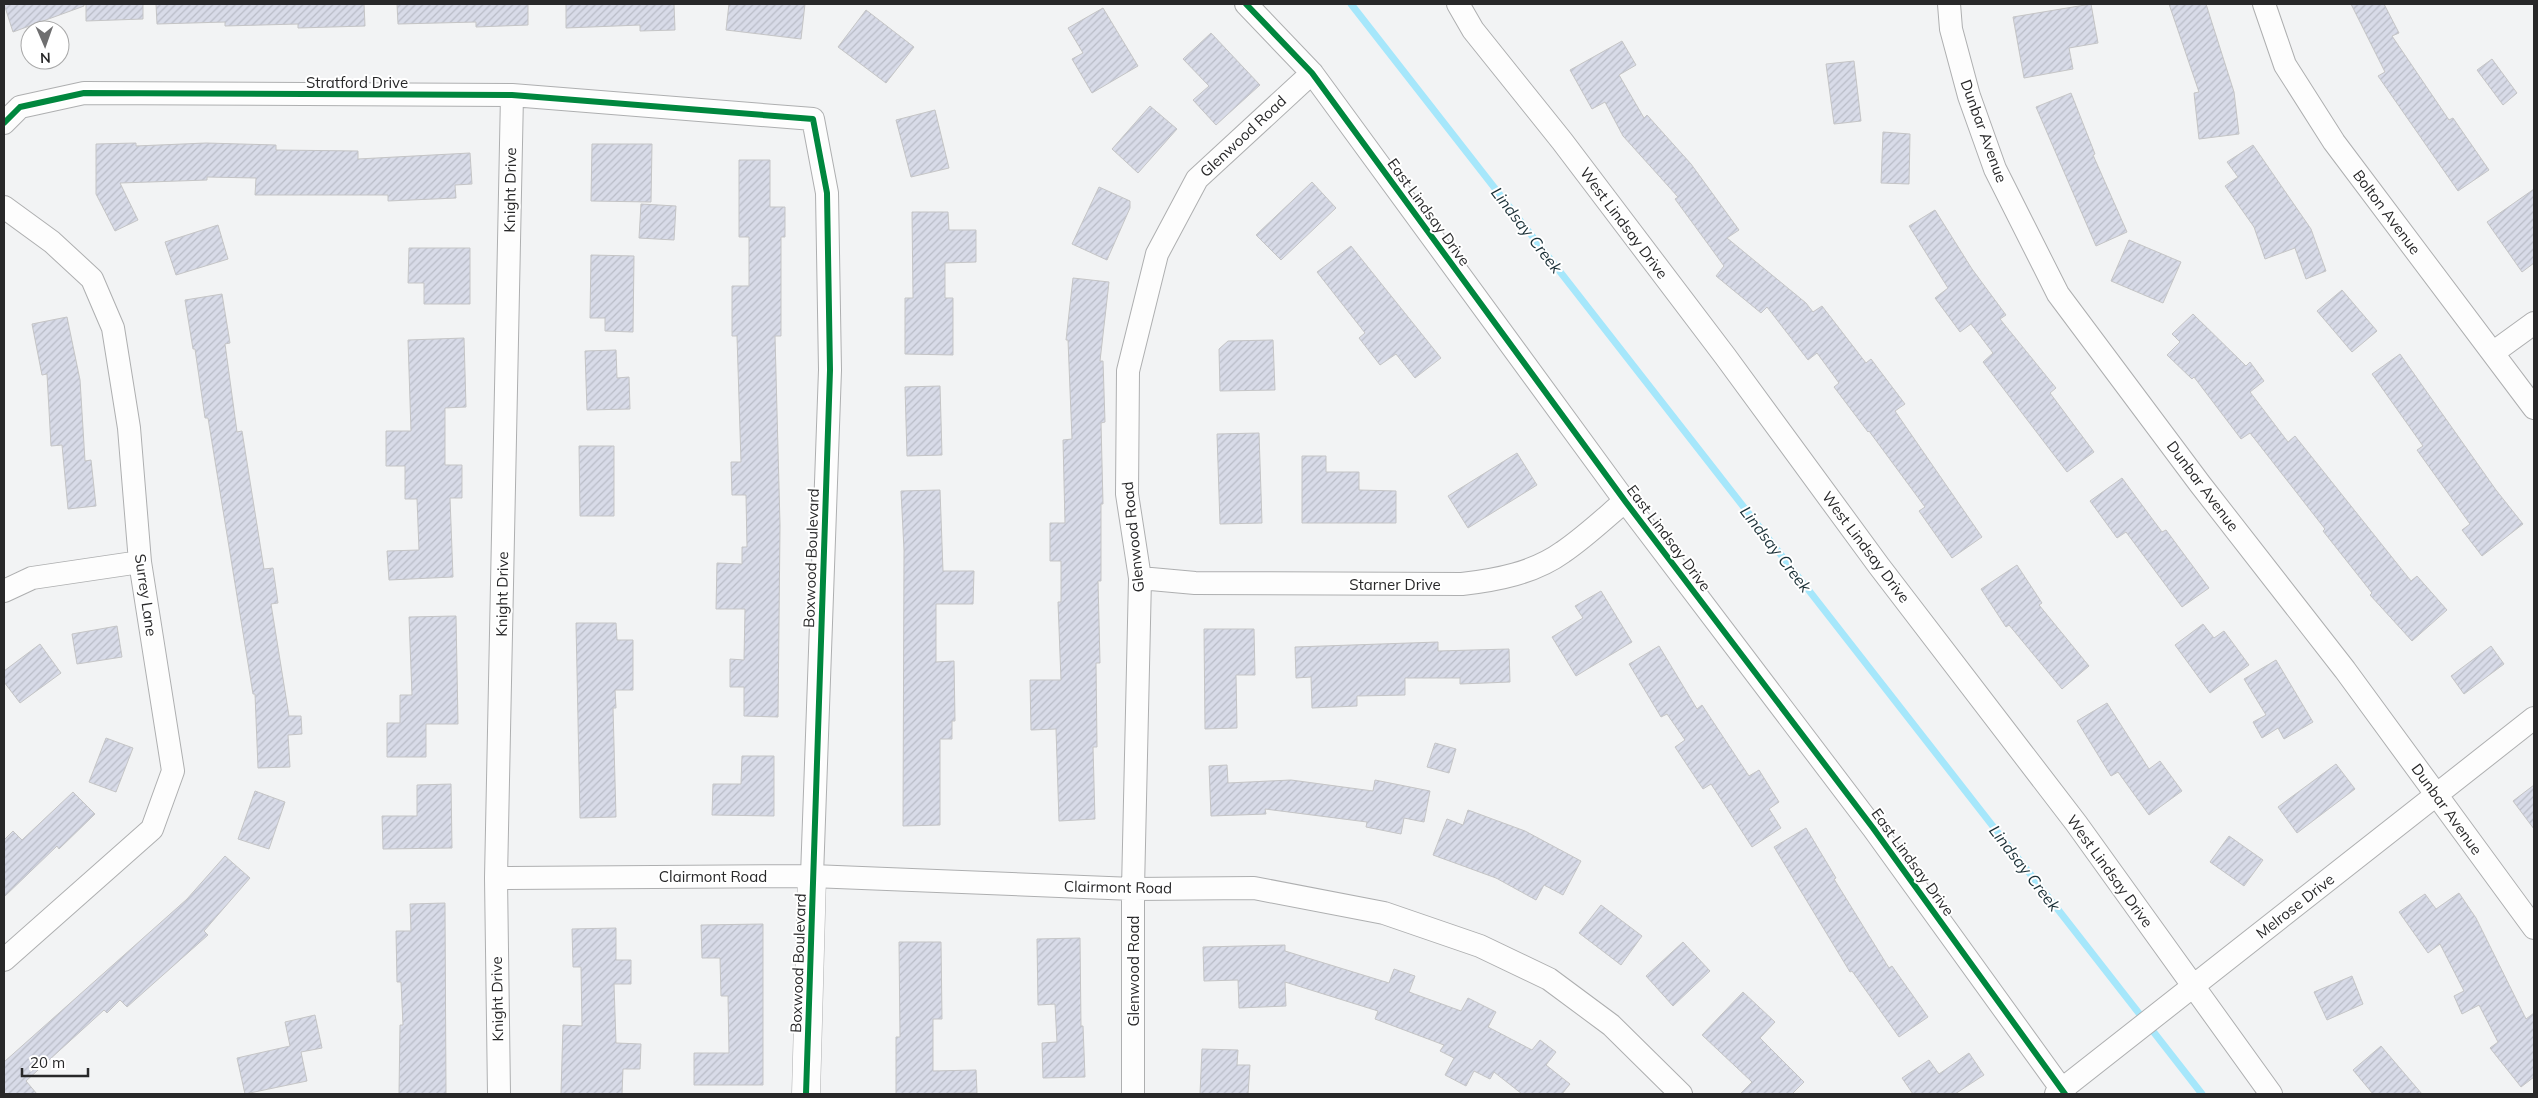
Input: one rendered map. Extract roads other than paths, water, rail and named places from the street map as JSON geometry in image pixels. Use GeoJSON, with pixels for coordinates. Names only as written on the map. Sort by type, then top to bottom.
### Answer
{"type":"FeatureCollection","features":[{"type":"Feature","properties":{"kind":"street","name":"East Lindsay Drive"},"geometry":{"type":"LineString","coordinates":[[1246,4],[1312,73],[1625,501],[1873,828],[2061,1093]]}},
{"type":"Feature","properties":{"kind":"street","name":"West Lindsay Drive"},"geometry":{"type":"LineString","coordinates":[[1458,4],[1473,30],[1562,141],[1725,356],[1885,574],[2076,823],[2272,1094]]}},
{"type":"Feature","properties":{"kind":"street","name":"Dunbar Avenue"},"geometry":{"type":"LineString","coordinates":[[1949,4],[1951,29],[1966,86],[1995,168],[2058,294],[2206,491],[2345,670],[2534,928]]}},
{"type":"Feature","properties":{"kind":"street","name":"Bolton Avenue"},"geometry":{"type":"LineString","coordinates":[[2264,4],[2285,65],[2334,142],[2494,352],[2534,408]]}},
{"type":"Feature","properties":{"kind":"street","name":"Glenwood Road"},"geometry":{"type":"LineString","coordinates":[[1133,1094],[1133,889],[1140,578],[1127,494],[1128,371],[1158,254],[1197,178],[1312,73]]}},
{"type":"Feature","properties":{"kind":"street","name":"Stratford Drive"},"geometry":{"type":"LineString","coordinates":[[4,122],[20,107],[84,92],[512,95],[718,110]]}},
{"type":"Feature","properties":{"kind":"street","name":"Knight Drive"},"geometry":{"type":"LineString","coordinates":[[498,1094],[496,878],[512,95]]}},
{"type":"Feature","properties":{"kind":"street","name":"Boxwood Boulevard"},"geometry":{"type":"LineString","coordinates":[[718,110],[813,120],[827,193],[830,370],[806,1094]]}},
{"type":"Feature","properties":{"kind":"street","name":"Surrey Lane"},"geometry":{"type":"LineString","coordinates":[[4,207],[52,242],[92,279],[113,328],[129,428],[140,562],[173,771],[152,829],[4,960]]}},
{"type":"Feature","properties":{"kind":"street"},"geometry":{"type":"LineString","coordinates":[[2494,352],[2534,323]]}},
{"type":"Feature","properties":{"kind":"street","name":"Starner Drive"},"geometry":{"type":"LineString","coordinates":[[1140,578],[1195,584],[1462,584],[1494,580],[1526,571],[1562,553],[1625,501]]}},
{"type":"Feature","properties":{"kind":"street"},"geometry":{"type":"LineString","coordinates":[[4,591],[32,578],[140,562]]}},
{"type":"Feature","properties":{"kind":"street","name":"Melrose Drive"},"geometry":{"type":"LineString","coordinates":[[2061,1093],[2171,1002],[2534,718]]}},
{"type":"Feature","properties":{"kind":"street","name":"Clairmont Road"},"geometry":{"type":"LineString","coordinates":[[496,878],[812,876],[1133,889],[1254,888],[1384,913],[1480,946],[1549,979],[1611,1025],[1681,1094]]}},
{"type":"Feature","properties":{"kind":"waterway","name":"Lindsay Creek"},"geometry":{"type":"LineString","coordinates":[[1351,4],[2202,1094]]}}]}
